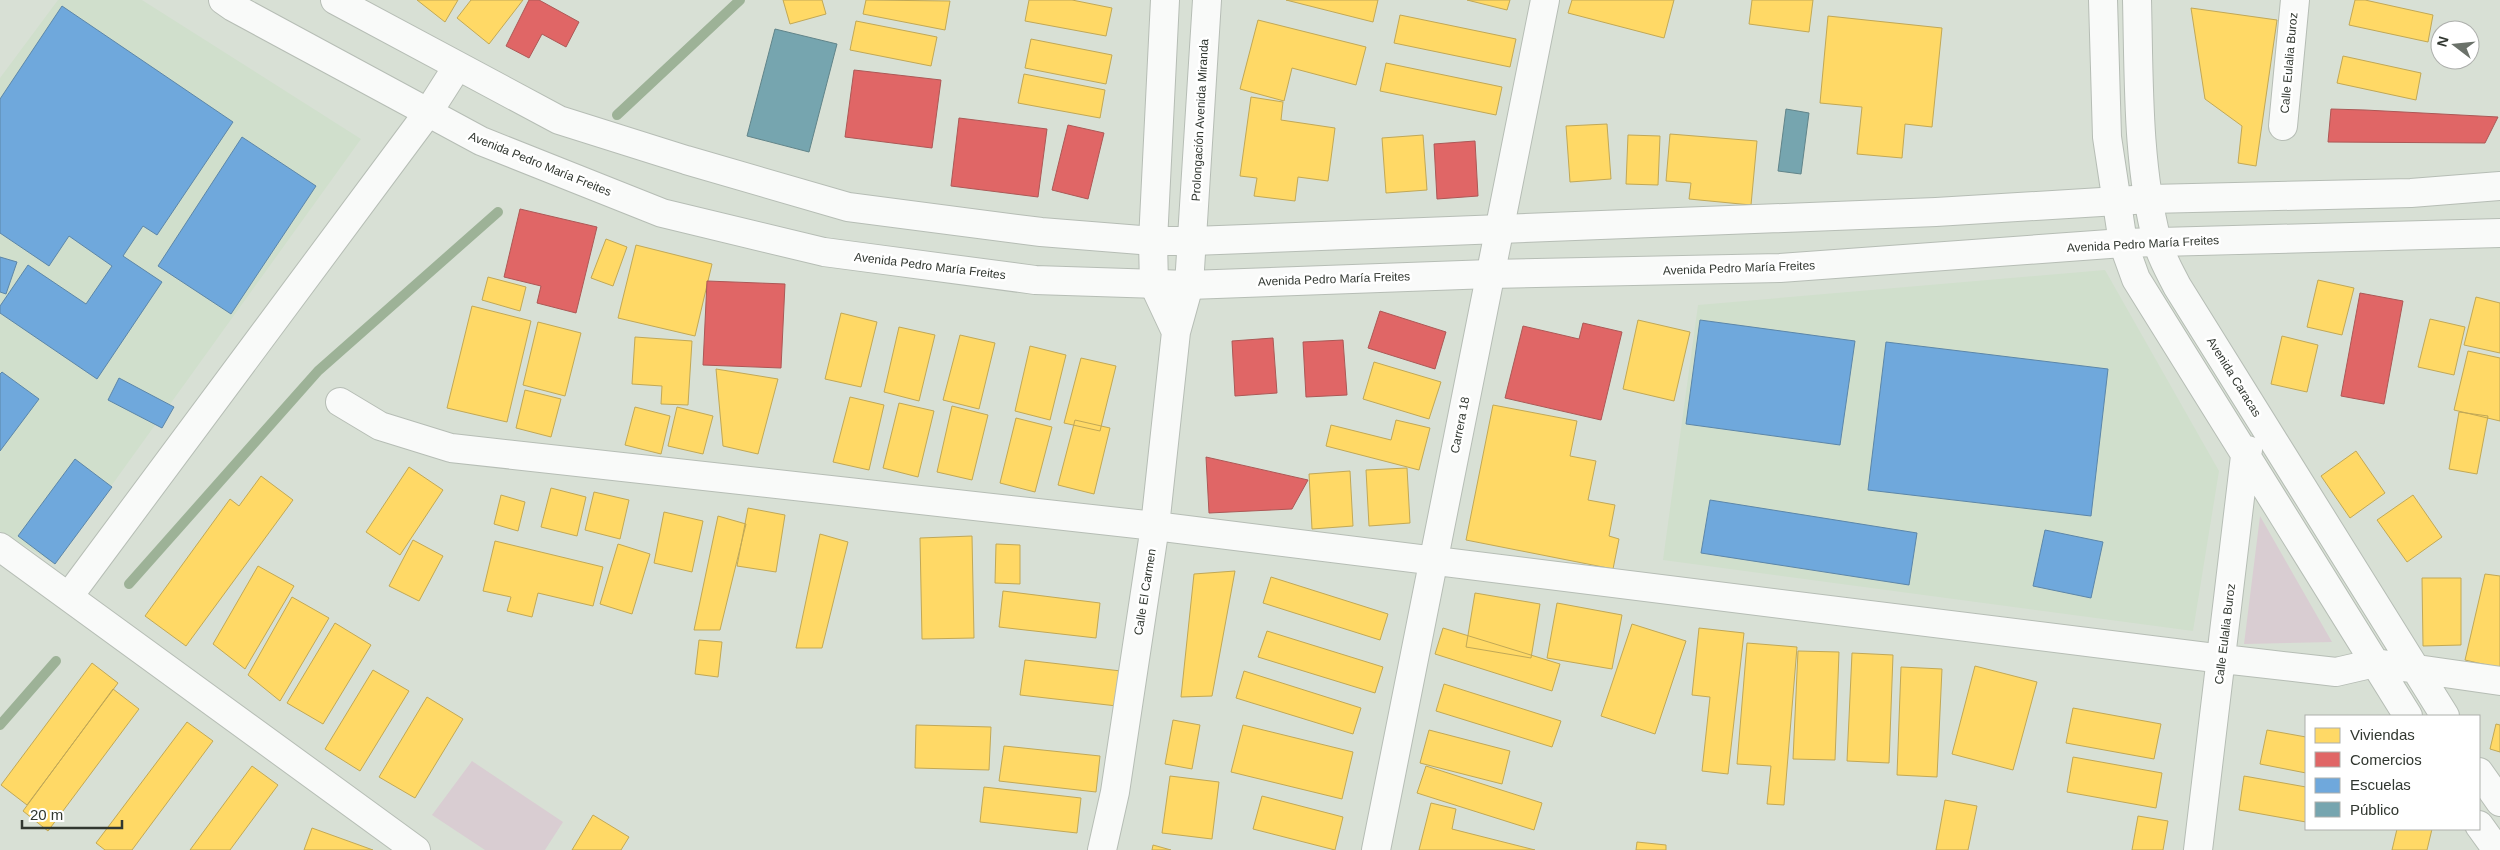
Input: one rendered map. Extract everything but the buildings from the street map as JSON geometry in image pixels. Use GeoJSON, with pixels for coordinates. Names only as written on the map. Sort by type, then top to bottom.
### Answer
{"type":"FeatureCollection","features":[{"type":"Feature","properties":{"kind":"street","name":"Avenida Pedro María Freites"},"geometry":{"type":"LineString","coordinates":[[223,0],[232,8],[427,114],[481,141],[662,213],[824,252],[1035,280],[1189,285],[1490,274],[1780,268],[2123,243],[2500,233]]}},
{"type":"Feature","properties":{"kind":"street"},"geometry":{"type":"LineString","coordinates":[[335,0],[559,120],[686,160],[848,207],[1041,232],[1153,241],[1193,241],[1359,232],[1500,229],[1936,212],[2150,199],[2411,193],[2500,186]]}},
{"type":"Feature","properties":{"kind":"street"},"geometry":{"type":"LineString","coordinates":[[1165,0],[1153,241],[1154,285],[1176,332]]}},
{"type":"Feature","properties":{"kind":"street","name":"Prolongación Avenida Miranda"},"geometry":{"type":"LineString","coordinates":[[1189,285],[1207,0]]}},
{"type":"Feature","properties":{"kind":"street","name":"Carrera 18"},"geometry":{"type":"LineString","coordinates":[[1376,850],[1545,0]]}},
{"type":"Feature","properties":{"kind":"street"},"geometry":{"type":"LineString","coordinates":[[2102,0],[2107,137],[2115,202],[2123,243],[2136,279],[2407,715]]}},
{"type":"Feature","properties":{"kind":"street","name":"Avenida Caracas"},"geometry":{"type":"LineString","coordinates":[[2137,0],[2140,122],[2157,242],[2177,286],[2419,671],[2444,715]]}},
{"type":"Feature","properties":{"kind":"street","name":"Calle Eulalia Buroz"},"geometry":{"type":"LineString","coordinates":[[2282,126],[2295,0]]}},
{"type":"Feature","properties":{"kind":"street"},"geometry":{"type":"LineString","coordinates":[[69,596],[427,114],[457,67]]}},
{"type":"Feature","properties":{"kind":"street","name":"Calle El Carmen"},"geometry":{"type":"LineString","coordinates":[[1102,850],[1114,792],[1155,526],[1176,332],[1189,285]]}},
{"type":"Feature","properties":{"kind":"street"},"geometry":{"type":"LineString","coordinates":[[340,402],[380,426],[412,438],[451,448],[1155,526],[2223,660],[2336,672],[2376,663],[2419,671],[2500,681]]}},
{"type":"Feature","properties":{"kind":"street","name":"Calle Eulalia Buroz"},"geometry":{"type":"LineString","coordinates":[[2198,850],[2223,660],[2246,456],[2262,421]]}},
{"type":"Feature","properties":{"kind":"street"},"geometry":{"type":"LineString","coordinates":[[0,547],[416,850]]}},
{"type":"Feature","properties":{"kind":"street"},"geometry":{"type":"LineString","coordinates":[[2480,773],[2500,802]]}},
{"type":"Feature","properties":{"kind":"street"},"geometry":{"type":"LineString","coordinates":[[2480,826],[2497,850]]}},
{"type":"Feature","properties":{"kind":"shaded area"},"geometry":{"type":"Polygon","coordinates":[[[58,0],[142,0],[361,139],[55,564],[0,531],[0,78],[58,0]]]}},
{"type":"Feature","properties":{"kind":"shaded area"},"geometry":{"type":"Polygon","coordinates":[[[2105,270],[2219,471],[2193,631],[1663,560],[1698,305],[2105,270]]]}},
{"type":"Feature","properties":{"kind":"shaded area"},"geometry":{"type":"Polygon","coordinates":[[[2260,516],[2332,642],[2244,644],[2260,516]]]}},
{"type":"Feature","properties":{"kind":"shaded area"},"geometry":{"type":"Polygon","coordinates":[[[472,761],[563,822],[545,850],[485,850],[432,815],[472,761]]]}},
{"type":"Feature","properties":{"kind":"waterway"},"geometry":{"type":"LineString","coordinates":[[617,115],[740,0]]}},
{"type":"Feature","properties":{"kind":"waterway"},"geometry":{"type":"LineString","coordinates":[[129,584],[318,371],[498,212]]}},
{"type":"Feature","properties":{"kind":"waterway"},"geometry":{"type":"LineString","coordinates":[[0,725],[56,661]]}}]}
